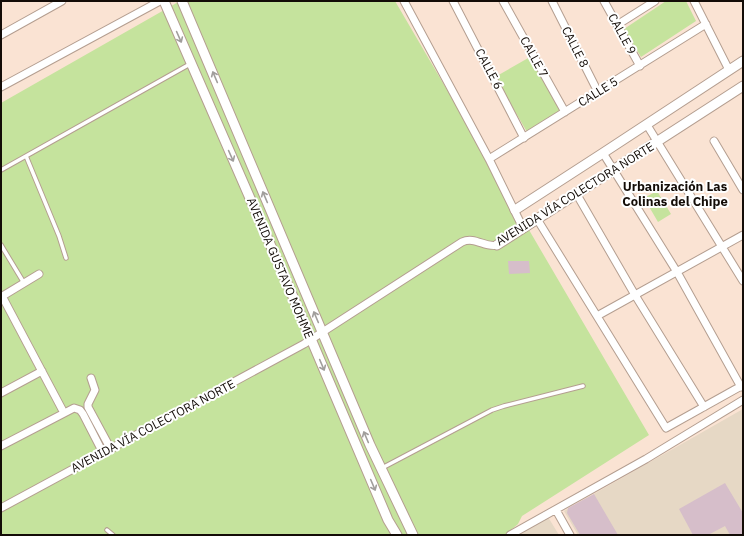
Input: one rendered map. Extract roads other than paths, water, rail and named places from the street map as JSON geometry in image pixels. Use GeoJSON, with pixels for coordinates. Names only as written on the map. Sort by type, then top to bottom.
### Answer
{"type":"FeatureCollection","features":[{"type":"Feature","properties":{"kind":"street"},"geometry":{"type":"LineString","coordinates":[[1,35],[62,1]]}},
{"type":"Feature","properties":{"kind":"street"},"geometry":{"type":"LineString","coordinates":[[1,87],[160,1]]}},
{"type":"Feature","properties":{"kind":"street","name":"AVENIDA GUSTAVO MOHME"},"geometry":{"type":"LineString","coordinates":[[164,1],[308,342],[388,520],[397,535]]}},
{"type":"Feature","properties":{"kind":"street","name":"AVENIDA GUSTAVO MOHME"},"geometry":{"type":"LineString","coordinates":[[182,1],[370,445],[413,535]]}},
{"type":"Feature","properties":{"kind":"street"},"geometry":{"type":"LineString","coordinates":[[404,1],[489,158],[523,228]]}},
{"type":"Feature","properties":{"kind":"street","name":"CALLE 6"},"geometry":{"type":"LineString","coordinates":[[453,1],[524,138]]}},
{"type":"Feature","properties":{"kind":"street","name":"CALLE 7"},"geometry":{"type":"LineString","coordinates":[[503,1],[565,112]]}},
{"type":"Feature","properties":{"kind":"street","name":"CALLE 8"},"geometry":{"type":"LineString","coordinates":[[552,1],[598,92]]}},
{"type":"Feature","properties":{"kind":"street","name":"CALLE 9"},"geometry":{"type":"LineString","coordinates":[[604,1],[640,66]]}},
{"type":"Feature","properties":{"kind":"street"},"geometry":{"type":"LineString","coordinates":[[617,25],[655,1]]}},
{"type":"Feature","properties":{"kind":"street"},"geometry":{"type":"LineString","coordinates":[[694,1],[729,70]]}},
{"type":"Feature","properties":{"kind":"street","name":"CALLE 5"},"geometry":{"type":"LineString","coordinates":[[489,158],[524,138],[706,24]]}},
{"type":"Feature","properties":{"kind":"street","name":"AVENIDA VÍA COLECTORA NORTE"},"geometry":{"type":"LineString","coordinates":[[514,210],[743,61]]}},
{"type":"Feature","properties":{"kind":"street","name":"AVENIDA VÍA COLECTORA NORTE"},"geometry":{"type":"LineString","coordinates":[[1,508],[308,342],[462,242],[466,240],[473,240],[490,245],[497,245],[743,86]]}},
{"type":"Feature","properties":{"kind":"street"},"geometry":{"type":"LineString","coordinates":[[646,125],[743,281]]}},
{"type":"Feature","properties":{"kind":"street"},"geometry":{"type":"LineString","coordinates":[[714,141],[743,190]]}},
{"type":"Feature","properties":{"kind":"street"},"geometry":{"type":"LineString","coordinates":[[537,219],[666,428],[742,386],[677,272],[603,153]]}},
{"type":"Feature","properties":{"kind":"street"},"geometry":{"type":"LineString","coordinates":[[576,193],[635,295],[704,407]]}},
{"type":"Feature","properties":{"kind":"street"},"geometry":{"type":"LineString","coordinates":[[597,316],[743,235]]}},
{"type":"Feature","properties":{"kind":"street"},"geometry":{"type":"LineString","coordinates":[[39,274],[2,297],[64,413]]}},
{"type":"Feature","properties":{"kind":"street"},"geometry":{"type":"LineString","coordinates":[[2,391],[42,371]]}},
{"type":"Feature","properties":{"kind":"street"},"geometry":{"type":"LineString","coordinates":[[91,378],[95,390],[88,407],[108,444],[113,448]]}},
{"type":"Feature","properties":{"kind":"street"},"geometry":{"type":"LineString","coordinates":[[510,535],[646,459],[743,400]]}},
{"type":"Feature","properties":{"kind":"street"},"geometry":{"type":"LineString","coordinates":[[1,446],[74,408],[80,410],[102,451],[101,454]]}},
{"type":"Feature","properties":{"kind":"street"},"geometry":{"type":"LineString","coordinates":[[556,510],[570,535]]}},
{"type":"Feature","properties":{"kind":"lane"},"geometry":{"type":"LineString","coordinates":[[1,170],[191,63]]}},
{"type":"Feature","properties":{"kind":"lane"},"geometry":{"type":"LineString","coordinates":[[26,156],[59,236],[66,258]]}},
{"type":"Feature","properties":{"kind":"lane"},"geometry":{"type":"LineString","coordinates":[[1,245],[24,283]]}},
{"type":"Feature","properties":{"kind":"lane"},"geometry":{"type":"LineString","coordinates":[[381,469],[492,410],[509,404],[583,386]]}},
{"type":"Feature","properties":{"kind":"lane"},"geometry":{"type":"LineString","coordinates":[[107,530],[112,535]]}},
{"type":"Feature","properties":{"kind":"district","name":"Urbanización Las Colinas del Chipe"},"geometry":{"type":"Point","coordinates":[675,194]}}]}
